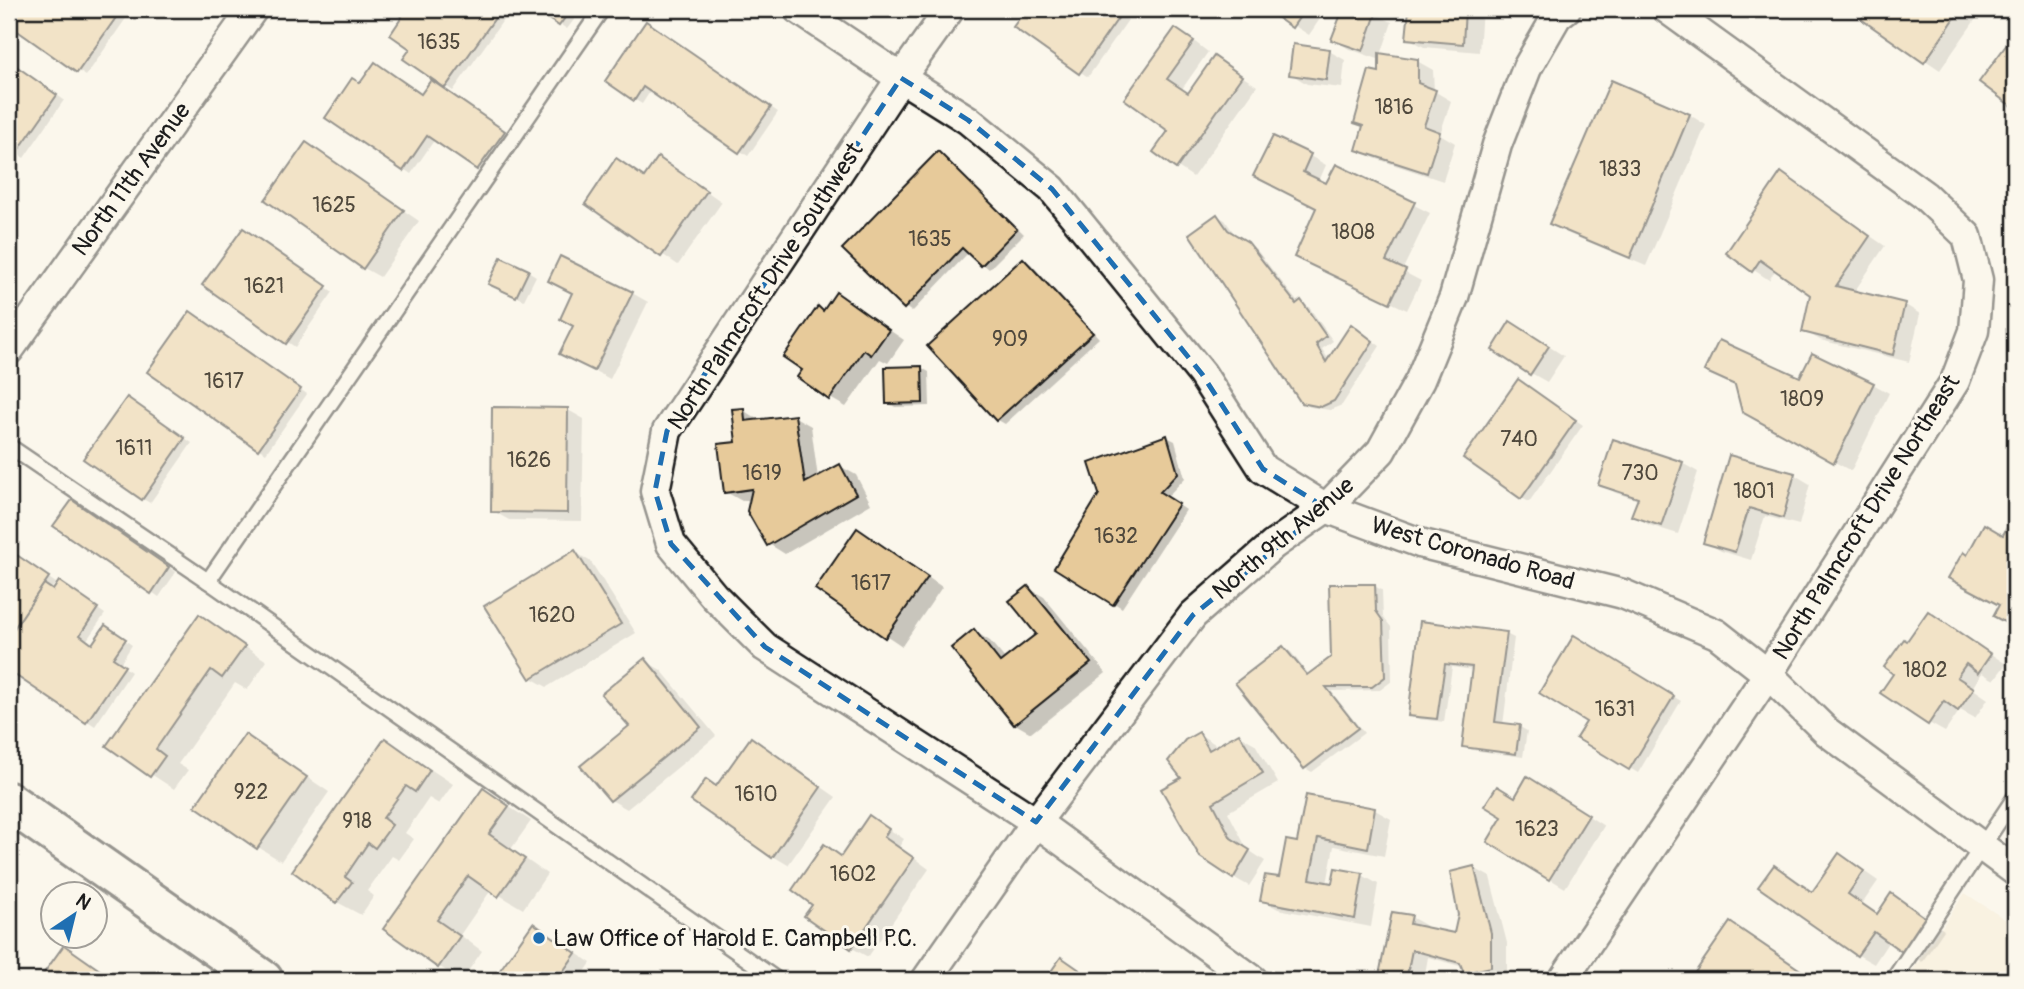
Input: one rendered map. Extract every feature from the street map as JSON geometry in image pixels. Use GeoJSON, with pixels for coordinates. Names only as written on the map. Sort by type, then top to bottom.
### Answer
{"type":"FeatureCollection","features":[{"type":"Feature","properties":{"kind":"main road"},"geometry":{"type":"LineString","coordinates":[[9,802],[263,980]]}},
{"type":"Feature","properties":{"kind":"street","name":"North 11th Avenue"},"geometry":{"type":"LineString","coordinates":[[9,350],[253,9]]}},
{"type":"Feature","properties":{"kind":"street","name":"West Coronado Road"},"geometry":{"type":"LineString","coordinates":[[798,9],[968,120],[1052,189],[1202,374],[1263,469],[1326,508],[1423,544],[1623,594],[1717,634],[1768,674],[1826,731],[2015,871]]}},
{"type":"Feature","properties":{"kind":"street","name":"North Palmcroft Drive Southwest"},"geometry":{"type":"LineString","coordinates":[[950,9],[901,78],[667,431],[655,491],[670,544],[714,596],[765,647],[1035,822],[1252,980]]}},
{"type":"Feature","properties":{"kind":"street","name":"North 9th Avenue"},"geometry":{"type":"LineString","coordinates":[[926,980],[1035,822],[1192,615],[1273,545],[1326,508],[1381,451],[1420,380],[1454,297],[1502,132],[1528,68],[1557,16],[1566,9]]}},
{"type":"Feature","properties":{"kind":"street","name":"North Palmcroft Drive Northeast"},"geometry":{"type":"LineString","coordinates":[[1563,980],[1768,674],[1955,381],[1974,331],[1978,280],[1966,236],[1924,195],[1667,9]]}},
{"type":"Feature","properties":{"kind":"lane"},"geometry":{"type":"LineString","coordinates":[[208,581],[602,9]]}},
{"type":"Feature","properties":{"kind":"lane"},"geometry":{"type":"LineString","coordinates":[[9,446],[208,581],[777,980]]}},
{"type":"Feature","properties":{"kind":"lane"},"geometry":{"type":"LineString","coordinates":[[1893,980],[2015,797]]}},
{"type":"Feature","properties":{"kind":"highlighted area"},"geometry":{"type":"Polygon","coordinates":[[[901,78],[968,120],[1052,189],[1202,374],[1263,469],[1326,508],[1193,615],[1036,822],[765,647],[671,544],[655,491],[667,431],[901,78]]]}},
{"type":"Feature","properties":{"kind":"shaded area"},"geometry":{"type":"Polygon","coordinates":[[[1965,893],[2015,926],[2015,980],[1906,980],[1965,893]]]}},
{"type":"Feature","properties":{"kind":"building"},"geometry":{"type":"Polygon","coordinates":[[[9,9],[122,9],[77,73],[9,25],[9,9]]]}},
{"type":"Feature","properties":{"kind":"building"},"geometry":{"type":"Polygon","coordinates":[[[399,9],[500,11],[445,88],[403,59],[410,49],[390,35],[402,17],[396,13],[399,9]]]}},
{"type":"Feature","properties":{"kind":"building"},"geometry":{"type":"Polygon","coordinates":[[[534,9],[571,9],[559,26],[534,9]]]}},
{"type":"Feature","properties":{"kind":"building"},"geometry":{"type":"Polygon","coordinates":[[[1026,9],[1114,9],[1121,14],[1079,74],[1013,27],[1026,9]]]}},
{"type":"Feature","properties":{"kind":"building"},"geometry":{"type":"Polygon","coordinates":[[[1265,9],[1305,9],[1292,28],[1265,9]]]}},
{"type":"Feature","properties":{"kind":"building"},"geometry":{"type":"Polygon","coordinates":[[[1343,9],[1377,11],[1363,51],[1331,40],[1343,9]]]}},
{"type":"Feature","properties":{"kind":"building"},"geometry":{"type":"Polygon","coordinates":[[[1409,9],[1465,9],[1463,44],[1406,39],[1409,9]]]}},
{"type":"Feature","properties":{"kind":"building"},"geometry":{"type":"Polygon","coordinates":[[[1869,9],[1961,9],[1924,63],[1861,19],[1869,9]]]}},
{"type":"Feature","properties":{"kind":"building"},"geometry":{"type":"Polygon","coordinates":[[[646,21],[771,107],[739,153],[643,87],[634,101],[605,81],[646,21]]]}},
{"type":"Feature","properties":{"kind":"building"},"geometry":{"type":"Polygon","coordinates":[[[1175,28],[1194,41],[1167,79],[1188,93],[1214,56],[1242,76],[1176,169],[1153,152],[1168,131],[1124,99],[1175,28]]]}},
{"type":"Feature","properties":{"kind":"building"},"geometry":{"type":"Polygon","coordinates":[[[2013,36],[2015,38],[2015,109],[1979,82],[2013,36]]]}},
{"type":"Feature","properties":{"kind":"building"},"geometry":{"type":"Polygon","coordinates":[[[1293,44],[1330,49],[1326,80],[1289,75],[1293,44]]]}},
{"type":"Feature","properties":{"kind":"building"},"geometry":{"type":"Polygon","coordinates":[[[1379,53],[1418,59],[1418,83],[1436,90],[1424,126],[1440,132],[1427,173],[1356,150],[1363,126],[1354,123],[1369,70],[1379,72],[1379,53]]]}},
{"type":"Feature","properties":{"kind":"building"},"geometry":{"type":"Polygon","coordinates":[[[9,61],[57,95],[15,155],[9,151],[9,61]]]}},
{"type":"Feature","properties":{"kind":"building"},"geometry":{"type":"Polygon","coordinates":[[[375,62],[421,94],[431,80],[505,131],[477,170],[427,136],[403,171],[325,118],[352,78],[360,83],[375,62]]]}},
{"type":"Feature","properties":{"kind":"building"},"geometry":{"type":"Polygon","coordinates":[[[1611,80],[1690,114],[1630,258],[1549,224],[1611,80]]]}},
{"type":"Feature","properties":{"kind":"building"},"geometry":{"type":"Polygon","coordinates":[[[1273,136],[1311,154],[1303,172],[1326,183],[1336,164],[1415,202],[1386,261],[1406,270],[1390,303],[1294,257],[1316,208],[1253,176],[1273,136]]]}},
{"type":"Feature","properties":{"kind":"building"},"geometry":{"type":"Polygon","coordinates":[[[306,142],[404,210],[363,269],[265,200],[306,142]]]}},
{"type":"Feature","properties":{"kind":"building"},"geometry":{"type":"Polygon","coordinates":[[[938,151],[1017,229],[981,266],[962,248],[904,309],[842,249],[938,151]]]}},
{"type":"Feature","properties":{"kind":"building"},"geometry":{"type":"Polygon","coordinates":[[[658,157],[707,191],[661,257],[585,204],[616,158],[644,177],[658,157]]]}},
{"type":"Feature","properties":{"kind":"building"},"geometry":{"type":"Polygon","coordinates":[[[1781,172],[1870,236],[1836,286],[1905,303],[1893,355],[1802,332],[1810,295],[1760,260],[1752,272],[1726,253],[1781,172]]]}},
{"type":"Feature","properties":{"kind":"building"},"geometry":{"type":"Polygon","coordinates":[[[1217,214],[1228,230],[1248,242],[1296,304],[1301,300],[1326,336],[1316,344],[1326,362],[1351,324],[1373,341],[1334,401],[1321,407],[1301,403],[1189,234],[1217,214]]]}},
{"type":"Feature","properties":{"kind":"building"},"geometry":{"type":"Polygon","coordinates":[[[243,228],[327,286],[286,344],[202,285],[243,228]]]}},
{"type":"Feature","properties":{"kind":"building"},"geometry":{"type":"Polygon","coordinates":[[[560,256],[633,292],[594,371],[559,354],[573,326],[560,319],[572,293],[548,281],[560,256]]]}},
{"type":"Feature","properties":{"kind":"building"},"geometry":{"type":"Polygon","coordinates":[[[501,257],[529,270],[516,297],[488,284],[501,257]]]}},
{"type":"Feature","properties":{"kind":"building"},"geometry":{"type":"Polygon","coordinates":[[[1023,258],[1093,333],[996,421],[927,346],[1023,258]]]}},
{"type":"Feature","properties":{"kind":"building"},"geometry":{"type":"Polygon","coordinates":[[[836,292],[889,330],[871,355],[864,350],[829,400],[797,377],[802,370],[783,357],[818,306],[823,311],[836,292]]]}},
{"type":"Feature","properties":{"kind":"building"},"geometry":{"type":"Polygon","coordinates":[[[190,311],[301,389],[258,450],[147,372],[190,311]]]}},
{"type":"Feature","properties":{"kind":"building"},"geometry":{"type":"Polygon","coordinates":[[[1510,321],[1549,346],[1530,375],[1492,350],[1510,321]]]}},
{"type":"Feature","properties":{"kind":"building"},"geometry":{"type":"Polygon","coordinates":[[[1719,340],[1800,377],[1812,353],[1874,383],[1834,463],[1742,412],[1735,385],[1704,371],[1719,340]]]}},
{"type":"Feature","properties":{"kind":"building"},"geometry":{"type":"Polygon","coordinates":[[[922,366],[923,403],[886,404],[885,367],[922,366]]]}},
{"type":"Feature","properties":{"kind":"building"},"geometry":{"type":"Polygon","coordinates":[[[1518,379],[1576,420],[1521,499],[1463,458],[1518,379]]]}},
{"type":"Feature","properties":{"kind":"building"},"geometry":{"type":"Polygon","coordinates":[[[127,397],[185,438],[142,500],[83,459],[127,397]]]}},
{"type":"Feature","properties":{"kind":"building"},"geometry":{"type":"Polygon","coordinates":[[[492,407],[568,408],[567,513],[491,512],[492,407]]]}},
{"type":"Feature","properties":{"kind":"building"},"geometry":{"type":"Polygon","coordinates":[[[744,408],[745,421],[795,415],[805,483],[840,464],[856,494],[767,546],[747,511],[752,489],[724,493],[718,444],[736,442],[732,409],[744,408]]]}},
{"type":"Feature","properties":{"kind":"building"},"geometry":{"type":"Polygon","coordinates":[[[1167,435],[1178,473],[1160,492],[1179,504],[1113,605],[1054,568],[1099,494],[1089,463],[1167,435]]]}},
{"type":"Feature","properties":{"kind":"building"},"geometry":{"type":"Polygon","coordinates":[[[1613,439],[1683,462],[1661,526],[1631,516],[1638,498],[1598,485],[1613,439]]]}},
{"type":"Feature","properties":{"kind":"building"},"geometry":{"type":"Polygon","coordinates":[[[1729,455],[1795,473],[1783,518],[1749,508],[1735,552],[1703,543],[1729,455]]]}},
{"type":"Feature","properties":{"kind":"building"},"geometry":{"type":"Polygon","coordinates":[[[72,500],[169,567],[151,594],[53,526],[72,500]]]}},
{"type":"Feature","properties":{"kind":"building"},"geometry":{"type":"Polygon","coordinates":[[[2012,518],[2015,520],[2014,627],[1993,616],[1999,605],[1948,578],[1963,552],[1967,555],[1984,524],[2003,535],[2012,518]]]}},
{"type":"Feature","properties":{"kind":"building"},"geometry":{"type":"Polygon","coordinates":[[[857,528],[928,577],[885,638],[815,589],[857,528]]]}},
{"type":"Feature","properties":{"kind":"building"},"geometry":{"type":"Polygon","coordinates":[[[575,550],[621,624],[530,679],[484,606],[575,550]]]}},
{"type":"Feature","properties":{"kind":"building"},"geometry":{"type":"Polygon","coordinates":[[[11,551],[49,577],[9,636],[9,555],[11,551]]]}},
{"type":"Feature","properties":{"kind":"building"},"geometry":{"type":"Polygon","coordinates":[[[59,581],[98,608],[80,635],[92,644],[105,625],[126,639],[113,658],[125,666],[86,723],[9,671],[9,636],[44,584],[53,590],[59,581]]]}},
{"type":"Feature","properties":{"kind":"building"},"geometry":{"type":"Polygon","coordinates":[[[1329,584],[1375,584],[1376,611],[1383,621],[1385,677],[1372,687],[1326,687],[1358,728],[1304,769],[1235,683],[1283,646],[1307,675],[1331,657],[1329,584]]]}},
{"type":"Feature","properties":{"kind":"building"},"geometry":{"type":"Polygon","coordinates":[[[1028,586],[1091,663],[1014,725],[951,648],[974,629],[1000,662],[1036,634],[1009,601],[1028,586]]]}},
{"type":"Feature","properties":{"kind":"building"},"geometry":{"type":"Polygon","coordinates":[[[1928,611],[1991,654],[1978,673],[1966,664],[1957,677],[1974,688],[1958,711],[1944,701],[1928,725],[1880,693],[1893,674],[1884,667],[1928,611]]]}},
{"type":"Feature","properties":{"kind":"building"},"geometry":{"type":"Polygon","coordinates":[[[199,614],[245,646],[222,678],[211,670],[156,749],[165,756],[150,777],[106,746],[199,614]]]}},
{"type":"Feature","properties":{"kind":"building"},"geometry":{"type":"Polygon","coordinates":[[[1420,621],[1507,632],[1495,722],[1520,725],[1516,754],[1462,747],[1472,667],[1445,664],[1437,719],[1408,716],[1420,621]]]}},
{"type":"Feature","properties":{"kind":"building"},"geometry":{"type":"Polygon","coordinates":[[[1574,635],[1674,696],[1629,770],[1576,738],[1586,722],[1539,693],[1574,635]]]}},
{"type":"Feature","properties":{"kind":"building"},"geometry":{"type":"Polygon","coordinates":[[[645,658],[701,727],[610,801],[580,766],[629,726],[601,694],[645,658]]]}},
{"type":"Feature","properties":{"kind":"building"},"geometry":{"type":"Polygon","coordinates":[[[1199,732],[1209,750],[1239,733],[1263,773],[1213,803],[1231,838],[1250,850],[1233,879],[1200,857],[1161,789],[1181,778],[1168,761],[1185,740],[1199,732]]]}},
{"type":"Feature","properties":{"kind":"building"},"geometry":{"type":"Polygon","coordinates":[[[245,734],[307,777],[257,849],[195,806],[245,734]]]}},
{"type":"Feature","properties":{"kind":"building"},"geometry":{"type":"Polygon","coordinates":[[[751,737],[821,787],[772,858],[691,801],[706,779],[716,786],[751,737]]]}},
{"type":"Feature","properties":{"kind":"building"},"geometry":{"type":"Polygon","coordinates":[[[385,738],[430,770],[415,792],[406,786],[383,818],[392,825],[375,848],[368,843],[345,877],[352,882],[336,903],[292,871],[385,738]]]}},
{"type":"Feature","properties":{"kind":"building"},"geometry":{"type":"Polygon","coordinates":[[[1527,776],[1589,815],[1549,880],[1487,842],[1502,817],[1484,806],[1497,786],[1515,797],[1527,776]]]}},
{"type":"Feature","properties":{"kind":"building"},"geometry":{"type":"Polygon","coordinates":[[[483,788],[509,806],[489,834],[525,859],[498,897],[468,876],[437,920],[460,936],[438,968],[383,929],[483,788]]]}},
{"type":"Feature","properties":{"kind":"building"},"geometry":{"type":"Polygon","coordinates":[[[1306,795],[1375,808],[1368,848],[1318,838],[1310,879],[1332,883],[1335,868],[1363,873],[1355,919],[1260,901],[1265,875],[1279,877],[1286,840],[1297,842],[1306,795]]]}},
{"type":"Feature","properties":{"kind":"building"},"geometry":{"type":"Polygon","coordinates":[[[869,815],[889,829],[884,837],[914,858],[851,949],[804,916],[812,905],[792,890],[824,844],[841,856],[869,815]]]}},
{"type":"Feature","properties":{"kind":"building"},"geometry":{"type":"Polygon","coordinates":[[[1839,853],[1864,871],[1848,894],[1877,914],[1891,893],[1929,920],[1905,954],[1874,932],[1857,956],[1758,887],[1774,865],[1812,892],[1839,853]]]}},
{"type":"Feature","properties":{"kind":"building"},"geometry":{"type":"Polygon","coordinates":[[[1474,866],[1491,933],[1491,967],[1464,973],[1460,963],[1412,950],[1406,980],[1378,980],[1392,912],[1412,915],[1410,924],[1454,933],[1458,915],[1450,872],[1474,866]]]}},
{"type":"Feature","properties":{"kind":"building"},"geometry":{"type":"Polygon","coordinates":[[[1730,922],[1815,980],[1703,980],[1694,974],[1730,922]]]}},
{"type":"Feature","properties":{"kind":"building","name":"Law Office of Harold E. Campbell P.C."},"geometry":{"type":"Polygon","coordinates":[[[533,923],[576,953],[557,980],[493,980],[533,923]]]}},
{"type":"Feature","properties":{"kind":"building"},"geometry":{"type":"Polygon","coordinates":[[[60,950],[71,950],[114,980],[39,980],[60,950]]]}},
{"type":"Feature","properties":{"kind":"building"},"geometry":{"type":"Polygon","coordinates":[[[1061,957],[1094,980],[1045,980],[1061,957]]]}},
{"type":"Feature","properties":{"kind":"place","name":"Law Office of Harold E. Campbell P.C."},"geometry":{"type":"Point","coordinates":[539,938]}}]}
